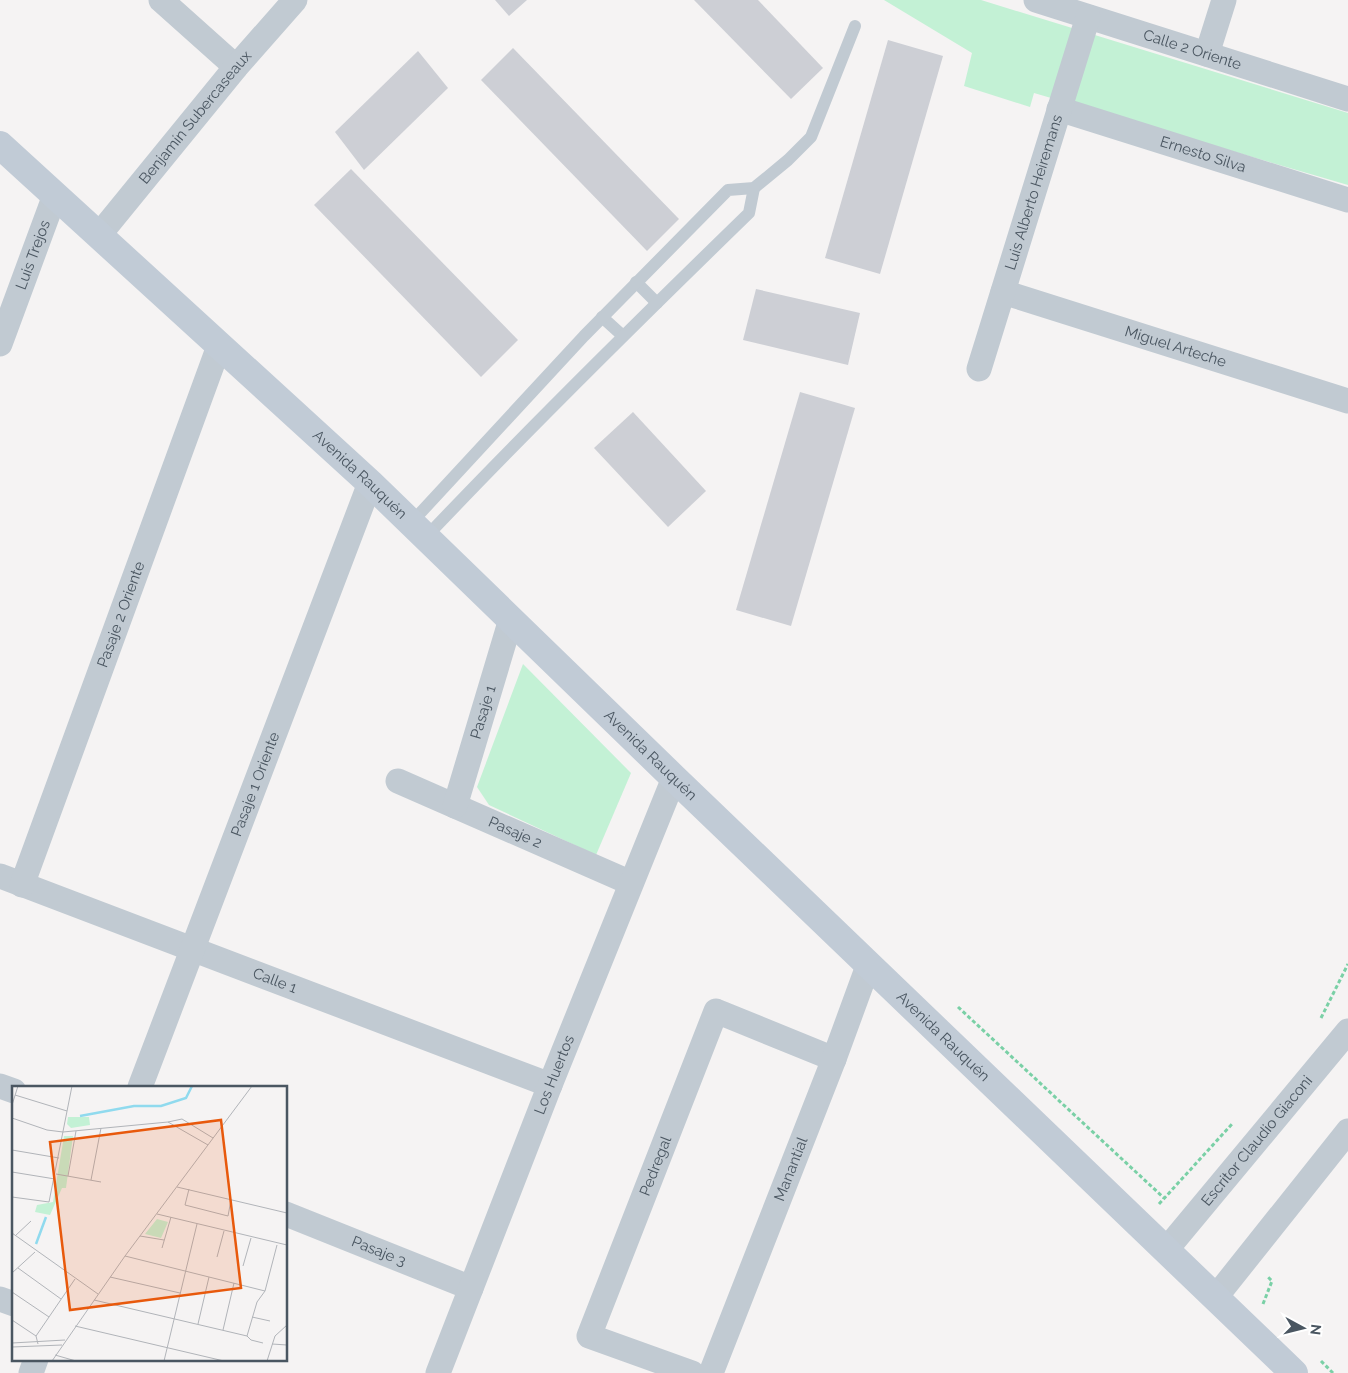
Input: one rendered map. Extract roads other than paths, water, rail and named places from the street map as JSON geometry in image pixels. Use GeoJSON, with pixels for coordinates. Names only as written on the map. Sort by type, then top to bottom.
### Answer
{"type":"FeatureCollection","features":[{"type":"Feature","properties":{"kind":"main road","name":"Avenida Rauquén"},"geometry":{"type":"LineString","coordinates":[[0,145],[370,483],[868,966],[1294,1373]]}},
{"type":"Feature","properties":{"kind":"street"},"geometry":{"type":"LineString","coordinates":[[161,0],[236,67]]}},
{"type":"Feature","properties":{"kind":"street","name":"Benjamín Subercaseaux"},"geometry":{"type":"LineString","coordinates":[[99,235],[236,67],[295,0]]}},
{"type":"Feature","properties":{"kind":"street"},"geometry":{"type":"LineString","coordinates":[[1207,54],[1224,0]]}},
{"type":"Feature","properties":{"kind":"street","name":"Calle 2 Oriente"},"geometry":{"type":"LineString","coordinates":[[1044,1],[1088,17],[1348,99]]}},
{"type":"Feature","properties":{"kind":"street","name":"Luis Alberto Heiremans"},"geometry":{"type":"LineString","coordinates":[[979,369],[1088,17]]}},
{"type":"Feature","properties":{"kind":"street","name":"Ernesto Silva"},"geometry":{"type":"LineString","coordinates":[[1059,108],[1348,200]]}},
{"type":"Feature","properties":{"kind":"street","name":"Luis Trejos"},"geometry":{"type":"LineString","coordinates":[[0,344],[55,195]]}},
{"type":"Feature","properties":{"kind":"street","name":"Miguel Arteche"},"geometry":{"type":"LineString","coordinates":[[1003,292],[1348,401]]}},
{"type":"Feature","properties":{"kind":"street","name":"Pasaje 2 Oriente"},"geometry":{"type":"LineString","coordinates":[[11,881],[219,346]]}},
{"type":"Feature","properties":{"kind":"street","name":"Pasaje 1 Oriente"},"geometry":{"type":"LineString","coordinates":[[140,1086],[370,483]]}},
{"type":"Feature","properties":{"kind":"street","name":"Pasaje 1"},"geometry":{"type":"LineString","coordinates":[[455,806],[511,619]]}},
{"type":"Feature","properties":{"kind":"street","name":"Los Huertos"},"geometry":{"type":"LineString","coordinates":[[438,1373],[550,1085],[674,778]]}},
{"type":"Feature","properties":{"kind":"street","name":"Pasaje 2"},"geometry":{"type":"LineString","coordinates":[[398,782],[631,883]]}},
{"type":"Feature","properties":{"kind":"street","name":"Calle 1"},"geometry":{"type":"LineString","coordinates":[[11,881],[550,1085]]}},
{"type":"Feature","properties":{"kind":"street","name":"Manantial"},"geometry":{"type":"LineString","coordinates":[[711,1373],[834,1059],[868,966]]}},
{"type":"Feature","properties":{"kind":"street","name":"Pedregal"},"geometry":{"type":"LineString","coordinates":[[692,1373],[589,1336],[716,1011],[834,1059]]}},
{"type":"Feature","properties":{"kind":"street","name":"Escritor Claudio Giaconi"},"geometry":{"type":"LineString","coordinates":[[1166,1250],[1348,1030]]}},
{"type":"Feature","properties":{"kind":"street"},"geometry":{"type":"LineString","coordinates":[[0,1086],[12,1090]]}},
{"type":"Feature","properties":{"kind":"street"},"geometry":{"type":"LineString","coordinates":[[1215,1298],[1348,1131]]}},
{"type":"Feature","properties":{"kind":"street","name":"Pasaje 3"},"geometry":{"type":"LineString","coordinates":[[288,1215],[471,1288]]}},
{"type":"Feature","properties":{"kind":"street"},"geometry":{"type":"LineString","coordinates":[[0,1299],[12,1303]]}},
{"type":"Feature","properties":{"kind":"street"},"geometry":{"type":"LineString","coordinates":[[31,1373],[36,1360]]}},
{"type":"Feature","properties":{"kind":"lane"},"geometry":{"type":"LineString","coordinates":[[419,530],[602,317],[636,282],[728,190],[754,188],[788,160],[810,137],[855,26]]}},
{"type":"Feature","properties":{"kind":"lane"},"geometry":{"type":"LineString","coordinates":[[419,530],[493,468],[622,336],[749,213],[754,188]]}},
{"type":"Feature","properties":{"kind":"lane"},"geometry":{"type":"LineString","coordinates":[[636,282],[656,303]]}},
{"type":"Feature","properties":{"kind":"lane"},"geometry":{"type":"LineString","coordinates":[[602,317],[622,336]]}}]}
